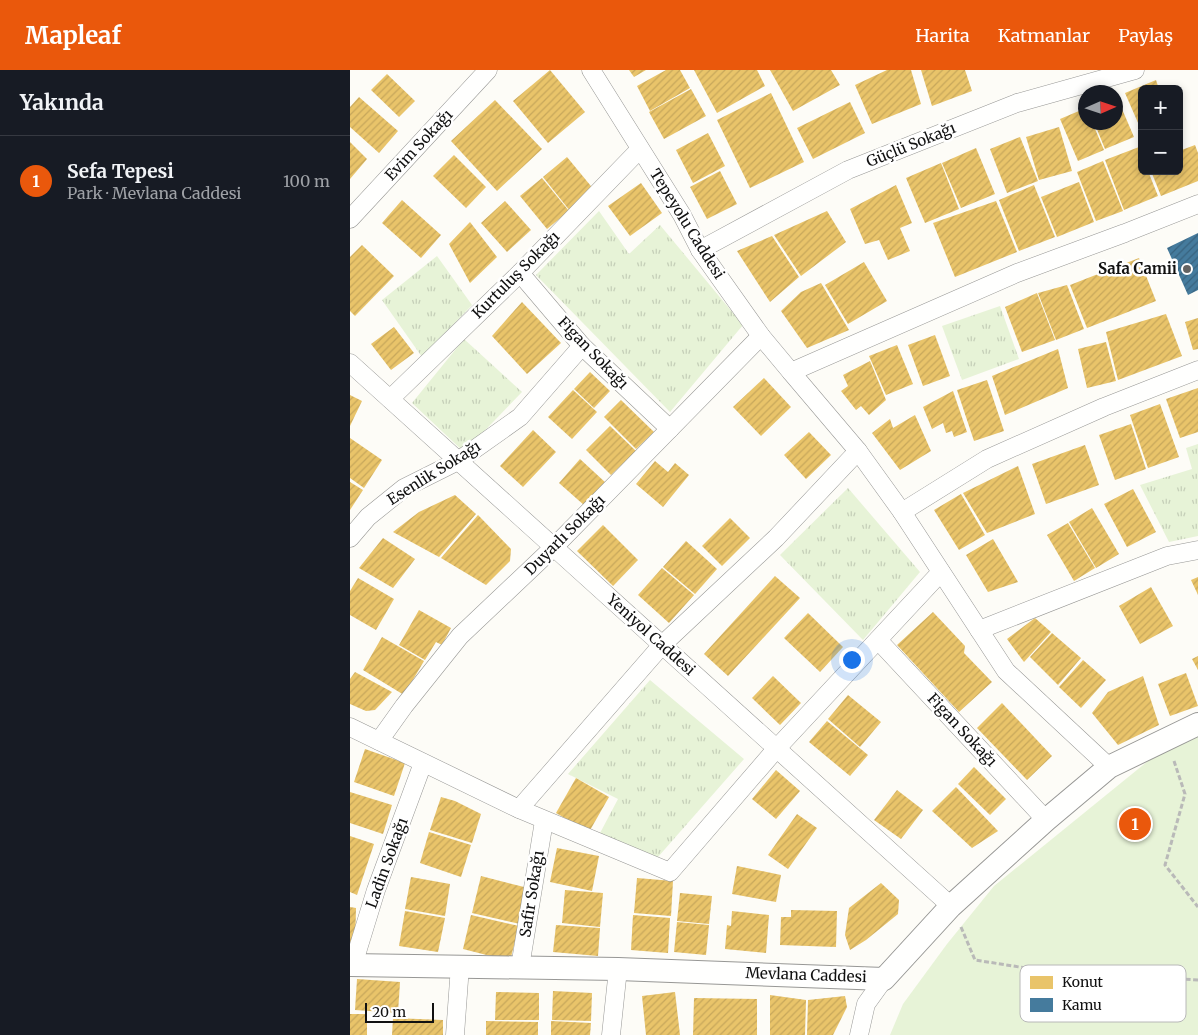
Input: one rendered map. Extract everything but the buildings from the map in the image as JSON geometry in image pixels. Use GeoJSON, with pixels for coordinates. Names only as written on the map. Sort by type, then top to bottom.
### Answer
{"type":"FeatureCollection","features":[{"type":"Feature","properties":{"kind":"street","name":"Evim Sokağı"},"geometry":{"type":"LineString","coordinates":[[350,219],[488,70]]}},
{"type":"Feature","properties":{"kind":"street","name":"Tepeyolu Caddesi"},"geometry":{"type":"LineString","coordinates":[[591,70],[682,215],[700,250],[761,336],[858,451],[902,512],[1006,671],[1109,767]]}},
{"type":"Feature","properties":{"kind":"street","name":"Güçlü Sokağı"},"geometry":{"type":"LineString","coordinates":[[700,250],[848,170],[1018,103],[1135,70]]}},
{"type":"Feature","properties":{"kind":"street","name":"Kurtuluş Sokağı"},"geometry":{"type":"LineString","coordinates":[[390,399],[520,273],[640,148]]}},
{"type":"Feature","properties":{"kind":"street"},"geometry":{"type":"LineString","coordinates":[[791,372],[1016,273],[1198,204]]}},
{"type":"Feature","properties":{"kind":"street","name":"Figan Sokağı"},"geometry":{"type":"LineString","coordinates":[[520,273],[582,346],[670,429]]}},
{"type":"Feature","properties":{"kind":"street","name":"Duyarlı Sokağı"},"geometry":{"type":"LineString","coordinates":[[379,741],[404,706],[460,636],[554,547],[761,336]]}},
{"type":"Feature","properties":{"kind":"street","name":"Esenlik Sokağı"},"geometry":{"type":"LineString","coordinates":[[350,538],[368,517],[404,488],[458,461],[520,417],[582,346]]}},
{"type":"Feature","properties":{"kind":"street","name":"Yeniyol Caddesi"},"geometry":{"type":"LineString","coordinates":[[350,364],[951,906]]}},
{"type":"Feature","properties":{"kind":"street"},"geometry":{"type":"LineString","coordinates":[[902,512],[987,459],[1104,407],[1198,370]]}},
{"type":"Feature","properties":{"kind":"street"},"geometry":{"type":"LineString","coordinates":[[519,809],[662,645],[776,538],[858,451]]}},
{"type":"Feature","properties":{"kind":"street"},"geometry":{"type":"LineString","coordinates":[[979,630],[1167,556],[1198,550]]}},
{"type":"Feature","properties":{"kind":"street"},"geometry":{"type":"LineString","coordinates":[[350,727],[544,821],[670,872],[776,748],[941,572]]}},
{"type":"Feature","properties":{"kind":"street","name":"Figan Sokağı"},"geometry":{"type":"LineString","coordinates":[[878,640],[1046,820]]}},
{"type":"Feature","properties":{"kind":"street","name":"Mevlana Caddesi"},"geometry":{"type":"LineString","coordinates":[[351,965],[618,968],[884,979],[951,906],[1046,820],[1109,767],[1198,724]]}},
{"type":"Feature","properties":{"kind":"street","name":"Ladin Sokağı"},"geometry":{"type":"LineString","coordinates":[[351,965],[376,890],[423,763]]}},
{"type":"Feature","properties":{"kind":"street","name":"Safir Sokağı"},"geometry":{"type":"LineString","coordinates":[[520,967],[544,821]]}},
{"type":"Feature","properties":{"kind":"street"},"geometry":{"type":"LineString","coordinates":[[455,1035],[460,966]]}},
{"type":"Feature","properties":{"kind":"street"},"geometry":{"type":"LineString","coordinates":[[611,1035],[618,968]]}},
{"type":"Feature","properties":{"kind":"street"},"geometry":{"type":"LineString","coordinates":[[859,1035],[866,1004],[884,979]]}},
{"type":"Feature","properties":{"kind":"path"},"geometry":{"type":"LineString","coordinates":[[1167,740],[1185,794],[1165,865],[1198,907]]}},
{"type":"Feature","properties":{"kind":"path"},"geometry":{"type":"LineString","coordinates":[[951,906],[976,960],[1020,967]]}},
{"type":"Feature","properties":{"kind":"green space"},"geometry":{"type":"Polygon","coordinates":[[[599,211],[629,254],[660,225],[743,325],[670,412],[536,275],[599,211]]]}},
{"type":"Feature","properties":{"kind":"green space"},"geometry":{"type":"Polygon","coordinates":[[[437,256],[472,305],[422,357],[382,300],[437,256]]]}},
{"type":"Feature","properties":{"kind":"green space"},"geometry":{"type":"Polygon","coordinates":[[[1000,306],[1019,359],[962,380],[942,326],[1000,306]]]}},
{"type":"Feature","properties":{"kind":"green space"},"geometry":{"type":"Polygon","coordinates":[[[464,339],[522,392],[464,452],[412,403],[464,339]]]}},
{"type":"Feature","properties":{"kind":"green space"},"geometry":{"type":"Polygon","coordinates":[[[1198,444],[1198,536],[1169,542],[1140,485],[1192,469],[1186,448],[1198,444]]]}},
{"type":"Feature","properties":{"kind":"green space"},"geometry":{"type":"Polygon","coordinates":[[[848,488],[920,572],[863,640],[780,555],[848,488]]]}},
{"type":"Feature","properties":{"kind":"green space"},"geometry":{"type":"Polygon","coordinates":[[[650,680],[744,759],[658,857],[599,835],[618,799],[568,774],[650,680]]]}},
{"type":"Feature","properties":{"kind":"green space"},"geometry":{"type":"Polygon","coordinates":[[[1198,731],[1198,1035],[890,1035],[903,1004],[947,944],[994,886],[1148,761],[1198,731]]]}},
{"type":"Feature","properties":{"kind":"place","name":"Safa Camii"},"geometry":{"type":"Point","coordinates":[1187,269]}},
{"type":"Feature","properties":{"kind":"place","name":"Sefa Tepesi"},"geometry":{"type":"Point","coordinates":[1135,824]}}]}
